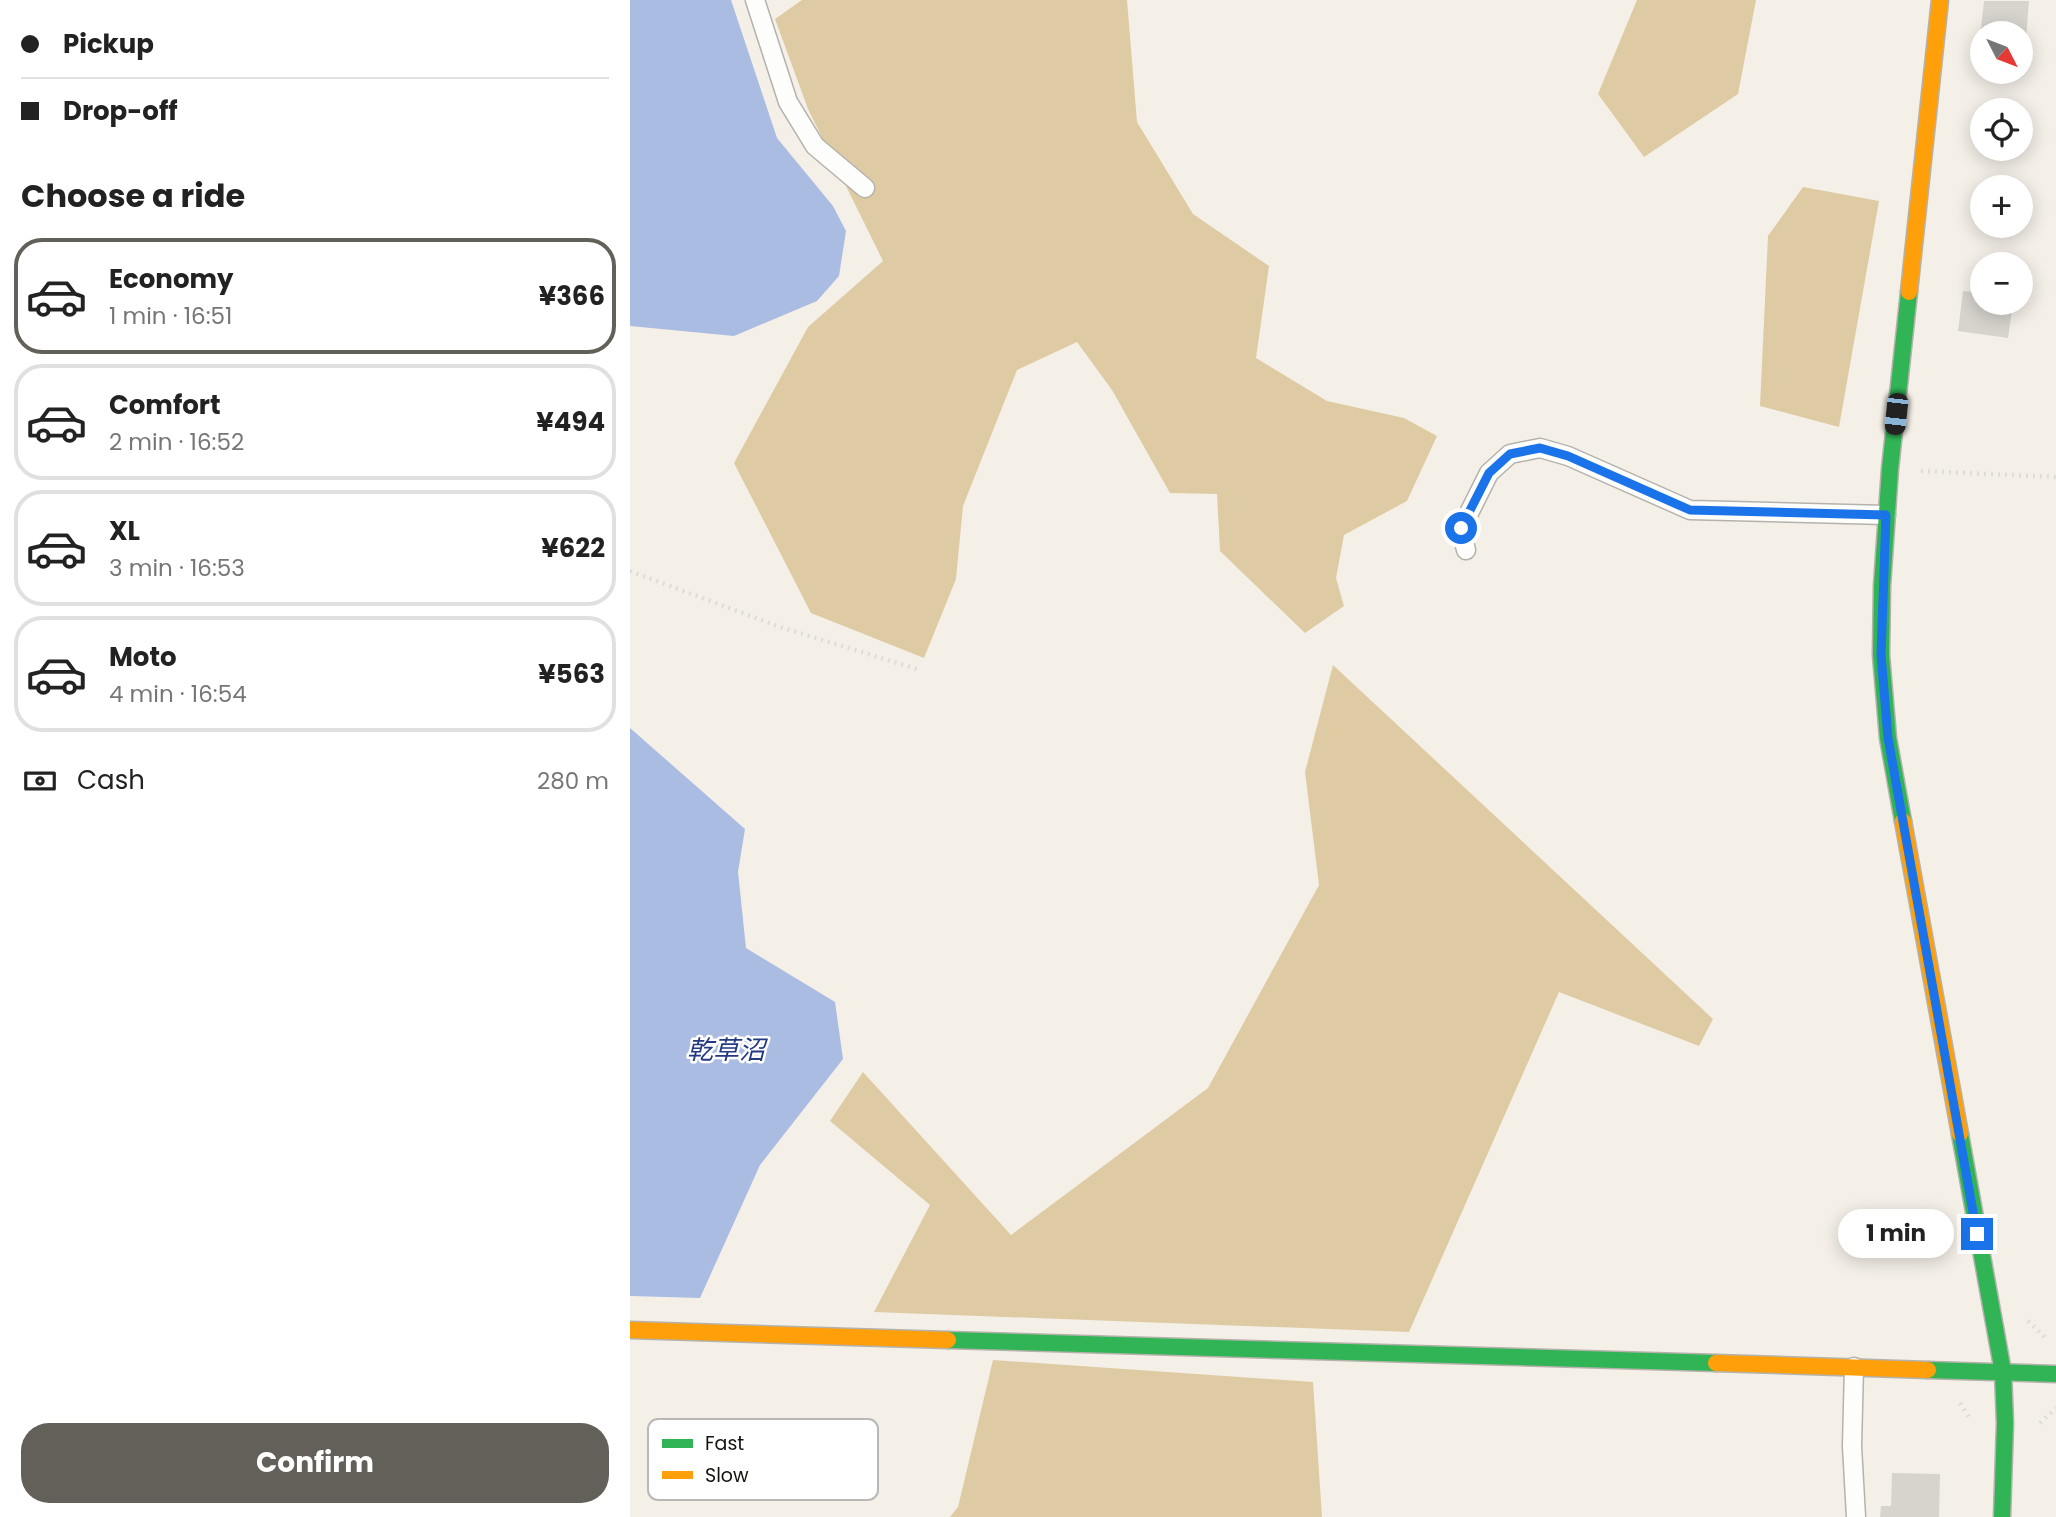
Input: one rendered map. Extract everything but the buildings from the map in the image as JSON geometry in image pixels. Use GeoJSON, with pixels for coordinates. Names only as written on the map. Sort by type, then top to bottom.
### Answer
{"type":"FeatureCollection","features":[{"type":"Feature","properties":{"kind":"street"},"geometry":{"type":"LineString","coordinates":[[1940,0],[1890,469],[1881,655],[1888,738],[2003,1372],[2005,1423],[2002,1517]]}},
{"type":"Feature","properties":{"kind":"street"},"geometry":{"type":"LineString","coordinates":[[630,1330],[2056,1374]]}},
{"type":"Feature","properties":{"kind":"lane"},"geometry":{"type":"LineString","coordinates":[[755,0],[789,102],[814,146],[865,188]]}},
{"type":"Feature","properties":{"kind":"lane"},"geometry":{"type":"LineString","coordinates":[[1466,550],[1461,528],[1489,473],[1510,454],[1540,448],[1568,456],[1690,510],[1886,515]]}},
{"type":"Feature","properties":{"kind":"lane"},"geometry":{"type":"LineString","coordinates":[[1854,1367],[1852,1446],[1856,1517]]}},
{"type":"Feature","properties":{"kind":"path"},"geometry":{"type":"LineString","coordinates":[[1890,469],[2056,477]]}},
{"type":"Feature","properties":{"kind":"path"},"geometry":{"type":"LineString","coordinates":[[630,572],[780,627],[920,670]]}},
{"type":"Feature","properties":{"kind":"path"},"geometry":{"type":"LineString","coordinates":[[2021,1314],[2049,1340]]}},
{"type":"Feature","properties":{"kind":"shaded area"},"geometry":{"type":"Polygon","coordinates":[[[802,0],[1127,0],[1137,122],[1193,214],[1269,266],[1256,358],[1327,401],[1404,418],[1437,436],[1407,501],[1344,535],[1336,578],[1344,606],[1305,633],[1220,551],[1217,494],[1170,493],[1112,390],[1077,342],[1017,370],[963,506],[956,579],[924,658],[811,613],[734,463],[808,327],[883,261],[808,109],[775,19],[802,0]]]}},
{"type":"Feature","properties":{"kind":"shaded area"},"geometry":{"type":"Polygon","coordinates":[[[1637,0],[1756,0],[1738,94],[1644,157],[1598,94],[1637,0]]]}},
{"type":"Feature","properties":{"kind":"shaded area"},"geometry":{"type":"Polygon","coordinates":[[[1803,187],[1879,201],[1839,427],[1760,406],[1768,236],[1803,187]]]}},
{"type":"Feature","properties":{"kind":"shaded area"},"geometry":{"type":"Polygon","coordinates":[[[1333,665],[1713,1019],[1699,1046],[1559,992],[1409,1332],[874,1312],[930,1205],[830,1121],[863,1072],[1011,1235],[1208,1088],[1319,885],[1305,772],[1333,665]]]}},
{"type":"Feature","properties":{"kind":"shaded area"},"geometry":{"type":"Polygon","coordinates":[[[993,1360],[1313,1382],[1322,1517],[950,1517],[958,1507],[993,1360]]]}},
{"type":"Feature","properties":{"kind":"water"},"geometry":{"type":"Polygon","coordinates":[[[630,0],[731,0],[777,138],[833,206],[846,231],[839,276],[817,301],[734,336],[630,326],[630,0]]]}},
{"type":"Feature","properties":{"kind":"water","name":"乾草沼"},"geometry":{"type":"Polygon","coordinates":[[[630,728],[745,829],[738,872],[746,948],[835,1002],[843,1059],[760,1165],[700,1298],[630,1296],[630,728]]]}},
{"type":"Feature","properties":{"kind":"traffic: fast"},"geometry":{"type":"LineString","coordinates":[[1903,821],[1888,738],[1881,655],[1882,586],[1890,469],[1909,292]]}},
{"type":"Feature","properties":{"kind":"traffic: fast"},"geometry":{"type":"LineString","coordinates":[[1960,1134],[2003,1372],[2005,1423],[2002,1517]]}},
{"type":"Feature","properties":{"kind":"traffic: fast"},"geometry":{"type":"LineString","coordinates":[[948,1340],[1716,1363]]}},
{"type":"Feature","properties":{"kind":"traffic: fast"},"geometry":{"type":"LineString","coordinates":[[1928,1370],[2056,1374]]}},
{"type":"Feature","properties":{"kind":"traffic: slow"},"geometry":{"type":"LineString","coordinates":[[1909,292],[1940,0]]}},
{"type":"Feature","properties":{"kind":"traffic: slow"},"geometry":{"type":"LineString","coordinates":[[1903,821],[1960,1134]]}},
{"type":"Feature","properties":{"kind":"traffic: slow"},"geometry":{"type":"LineString","coordinates":[[630,1330],[948,1340]]}},
{"type":"Feature","properties":{"kind":"traffic: slow"},"geometry":{"type":"LineString","coordinates":[[1716,1363],[1928,1370]]}},
{"type":"Feature","properties":{"kind":"route"},"geometry":{"type":"LineString","coordinates":[[1461,528],[1489,473],[1510,454],[1540,448],[1568,456],[1690,510],[1886,515],[1881,655],[1888,738],[1977,1234]]}}]}
